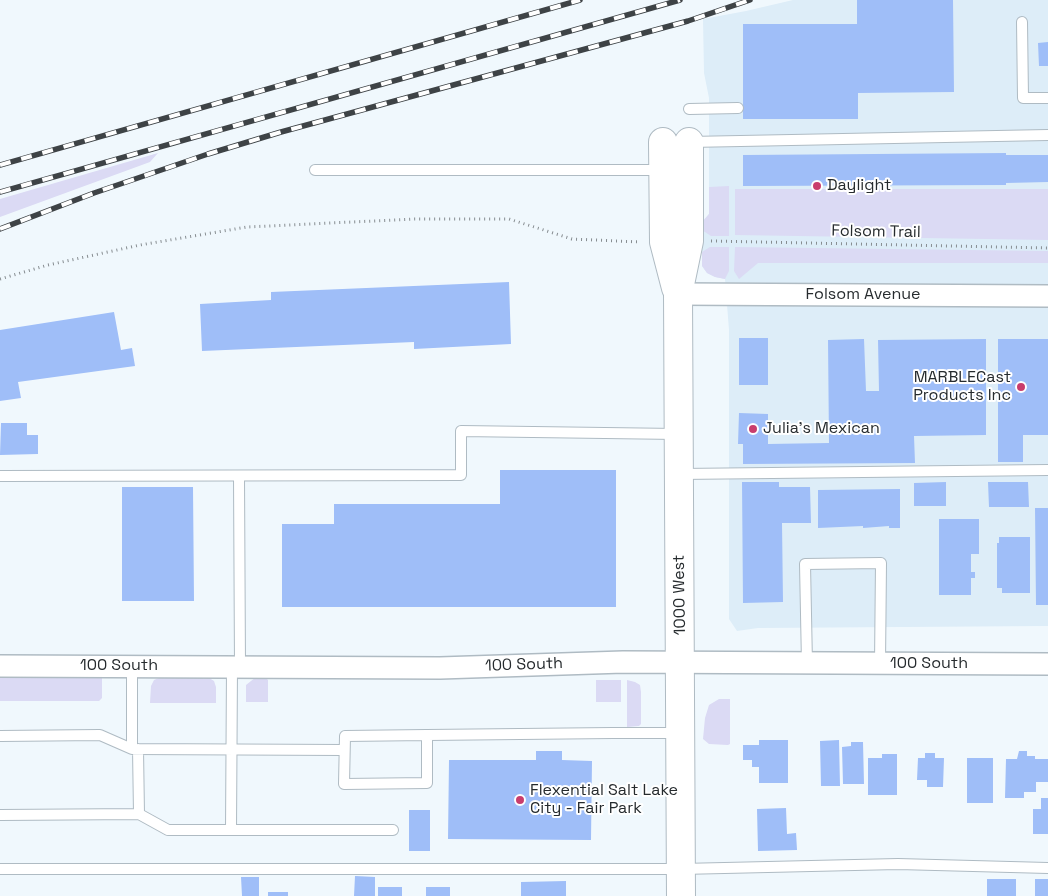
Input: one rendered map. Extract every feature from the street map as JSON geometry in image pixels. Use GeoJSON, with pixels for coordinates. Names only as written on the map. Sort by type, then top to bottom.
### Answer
{"type":"FeatureCollection","features":[{"type":"Feature","properties":{"kind":"street","name":"1000 West"},"geometry":{"type":"LineString","coordinates":[[676,142],[676,170],[689,241],[678,294],[681,896]]}},
{"type":"Feature","properties":{"kind":"street","name":"Folsom Avenue"},"geometry":{"type":"LineString","coordinates":[[678,294],[1048,296]]}},
{"type":"Feature","properties":{"kind":"street","name":"100 South"},"geometry":{"type":"LineString","coordinates":[[0,666],[440,668],[624,662],[680,664],[1048,664]]}},
{"type":"Feature","properties":{"kind":"lane"},"geometry":{"type":"LineString","coordinates":[[1022,22],[1023,98],[1048,98]]}},
{"type":"Feature","properties":{"kind":"lane"},"geometry":{"type":"LineString","coordinates":[[689,109],[738,108]]}},
{"type":"Feature","properties":{"kind":"lane"},"geometry":{"type":"LineString","coordinates":[[676,142],[1048,134]]}},
{"type":"Feature","properties":{"kind":"lane"},"geometry":{"type":"LineString","coordinates":[[316,170],[676,170]]}},
{"type":"Feature","properties":{"kind":"lane"},"geometry":{"type":"LineString","coordinates":[[0,476],[461,475],[461,430],[678,434]]}},
{"type":"Feature","properties":{"kind":"lane"},"geometry":{"type":"LineString","coordinates":[[678,474],[1048,470]]}},
{"type":"Feature","properties":{"kind":"lane"},"geometry":{"type":"LineString","coordinates":[[231,830],[239,476]]}},
{"type":"Feature","properties":{"kind":"lane"},"geometry":{"type":"LineString","coordinates":[[807,664],[805,564],[881,564],[880,664]]}},
{"type":"Feature","properties":{"kind":"lane"},"geometry":{"type":"LineString","coordinates":[[132,666],[139,814]]}},
{"type":"Feature","properties":{"kind":"lane"},"geometry":{"type":"LineString","coordinates":[[427,735],[427,783],[344,784],[345,736],[427,735],[680,733]]}},
{"type":"Feature","properties":{"kind":"lane"},"geometry":{"type":"LineString","coordinates":[[0,736],[100,735],[135,749],[344,750]]}},
{"type":"Feature","properties":{"kind":"lane"},"geometry":{"type":"LineString","coordinates":[[0,815],[139,814],[168,830],[393,830]]}},
{"type":"Feature","properties":{"kind":"lane"},"geometry":{"type":"LineString","coordinates":[[0,868],[681,869],[898,864],[1048,868]]}},
{"type":"Feature","properties":{"kind":"path"},"geometry":{"type":"LineString","coordinates":[[0,279],[48,266],[140,246],[247,227],[415,219],[509,219],[572,239],[648,242]]}},
{"type":"Feature","properties":{"kind":"path","name":"Folsom Trail"},"geometry":{"type":"LineString","coordinates":[[703,241],[1048,248]]}},
{"type":"Feature","properties":{"kind":"shaded area"},"geometry":{"type":"Polygon","coordinates":[[[793,0],[1048,0],[1048,626],[758,628],[737,631],[729,619],[729,330],[725,279],[707,273],[702,266],[702,222],[709,214],[709,98],[704,73],[703,19],[793,0]]]}},
{"type":"Feature","properties":{"kind":"shaded area"},"geometry":{"type":"Polygon","coordinates":[[[158,153],[150,162],[0,217],[0,199],[158,153]]]}},
{"type":"Feature","properties":{"kind":"shaded area"},"geometry":{"type":"Polygon","coordinates":[[[729,186],[729,236],[711,236],[702,230],[702,222],[709,214],[709,187],[729,186]]]}},
{"type":"Feature","properties":{"kind":"shaded area"},"geometry":{"type":"Polygon","coordinates":[[[735,189],[1048,189],[1048,240],[735,235],[735,189]]]}},
{"type":"Feature","properties":{"kind":"shaded area"},"geometry":{"type":"Polygon","coordinates":[[[710,247],[729,247],[729,271],[725,279],[707,273],[702,266],[702,252],[710,247]]]}},
{"type":"Feature","properties":{"kind":"shaded area"},"geometry":{"type":"Polygon","coordinates":[[[735,247],[1048,251],[1048,263],[758,263],[739,279],[734,271],[735,247]]]}},
{"type":"Feature","properties":{"kind":"shaded area"},"geometry":{"type":"Polygon","coordinates":[[[206,676],[214,681],[216,703],[150,703],[151,686],[154,680],[161,677],[206,676]]]}},
{"type":"Feature","properties":{"kind":"shaded area"},"geometry":{"type":"Polygon","coordinates":[[[0,677],[102,677],[102,698],[99,701],[0,701],[0,677]]]}},
{"type":"Feature","properties":{"kind":"shaded area"},"geometry":{"type":"Polygon","coordinates":[[[256,677],[265,677],[268,680],[268,702],[246,702],[246,685],[256,677]]]}},
{"type":"Feature","properties":{"kind":"shaded area"},"geometry":{"type":"Polygon","coordinates":[[[596,680],[621,680],[621,702],[596,702],[596,680]]]}},
{"type":"Feature","properties":{"kind":"shaded area"},"geometry":{"type":"Polygon","coordinates":[[[627,680],[640,685],[641,724],[639,726],[627,727],[627,680]]]}},
{"type":"Feature","properties":{"kind":"shaded area"},"geometry":{"type":"Polygon","coordinates":[[[719,699],[730,699],[730,744],[728,745],[709,744],[703,739],[705,718],[709,705],[719,699]]]}},
{"type":"Feature","properties":{"kind":"building"},"geometry":{"type":"Polygon","coordinates":[[[857,0],[953,0],[954,92],[858,93],[858,119],[743,119],[743,24],[857,24],[857,0]]]}},
{"type":"Feature","properties":{"kind":"building"},"geometry":{"type":"Polygon","coordinates":[[[1048,42],[1048,66],[1039,66],[1038,43],[1048,42]]]}},
{"type":"Feature","properties":{"kind":"building"},"geometry":{"type":"Polygon","coordinates":[[[1006,153],[1006,155],[1048,155],[1048,182],[1006,183],[1006,185],[743,186],[743,155],[1006,153]]]}},
{"type":"Feature","properties":{"kind":"building"},"geometry":{"type":"Polygon","coordinates":[[[509,282],[511,344],[414,349],[414,342],[202,351],[200,304],[271,300],[271,292],[509,282]]]}},
{"type":"Feature","properties":{"kind":"building"},"geometry":{"type":"Polygon","coordinates":[[[114,312],[121,350],[132,348],[135,366],[18,382],[21,398],[0,401],[0,330],[114,312]]]}},
{"type":"Feature","properties":{"kind":"building"},"geometry":{"type":"Polygon","coordinates":[[[739,338],[768,338],[768,385],[739,385],[739,338]]]}},
{"type":"Feature","properties":{"kind":"building"},"geometry":{"type":"Polygon","coordinates":[[[864,339],[866,391],[879,391],[878,340],[986,339],[986,435],[914,436],[915,463],[743,464],[743,444],[738,444],[739,413],[768,414],[768,444],[829,443],[828,340],[864,339]]]}},
{"type":"Feature","properties":{"kind":"building","name":"MARBLECast Products Inc"},"geometry":{"type":"Polygon","coordinates":[[[998,339],[1048,339],[1048,435],[1023,435],[1023,462],[998,462],[998,339]]]}},
{"type":"Feature","properties":{"kind":"building"},"geometry":{"type":"Polygon","coordinates":[[[1,423],[27,423],[27,435],[38,435],[38,454],[0,455],[1,423]]]}},
{"type":"Feature","properties":{"kind":"building"},"geometry":{"type":"Polygon","coordinates":[[[500,470],[616,470],[616,607],[282,607],[282,524],[334,524],[334,504],[500,504],[500,470]]]}},
{"type":"Feature","properties":{"kind":"building"},"geometry":{"type":"Polygon","coordinates":[[[742,482],[779,482],[779,487],[810,487],[811,523],[782,523],[783,602],[743,603],[742,482]]]}},
{"type":"Feature","properties":{"kind":"building"},"geometry":{"type":"Polygon","coordinates":[[[946,482],[946,506],[914,506],[914,483],[946,482]]]}},
{"type":"Feature","properties":{"kind":"building"},"geometry":{"type":"Polygon","coordinates":[[[988,482],[1028,482],[1029,507],[989,507],[988,482]]]}},
{"type":"Feature","properties":{"kind":"building"},"geometry":{"type":"Polygon","coordinates":[[[122,487],[193,487],[194,601],[122,601],[122,487]]]}},
{"type":"Feature","properties":{"kind":"building"},"geometry":{"type":"Polygon","coordinates":[[[900,489],[900,528],[889,528],[889,526],[863,528],[863,526],[818,528],[818,490],[900,489]]]}},
{"type":"Feature","properties":{"kind":"building"},"geometry":{"type":"Polygon","coordinates":[[[1035,508],[1048,508],[1048,605],[1036,605],[1035,508]]]}},
{"type":"Feature","properties":{"kind":"building"},"geometry":{"type":"Polygon","coordinates":[[[939,519],[979,519],[979,554],[971,554],[971,572],[975,572],[975,578],[971,578],[971,595],[939,595],[939,519]]]}},
{"type":"Feature","properties":{"kind":"building"},"geometry":{"type":"Polygon","coordinates":[[[999,537],[1030,537],[1030,593],[1002,593],[1002,588],[997,588],[997,543],[999,543],[999,537]]]}},
{"type":"Feature","properties":{"kind":"building"},"geometry":{"type":"Polygon","coordinates":[[[759,740],[788,740],[788,783],[759,783],[759,767],[752,767],[752,760],[743,760],[743,745],[759,745],[759,740]]]}},
{"type":"Feature","properties":{"kind":"building"},"geometry":{"type":"Polygon","coordinates":[[[839,740],[840,786],[821,786],[820,741],[839,740]]]}},
{"type":"Feature","properties":{"kind":"building"},"geometry":{"type":"Polygon","coordinates":[[[851,742],[863,742],[864,784],[843,784],[842,747],[851,746],[851,742]]]}},
{"type":"Feature","properties":{"kind":"building","name":"Flexential Salt Lake City - Fair Park"},"geometry":{"type":"Polygon","coordinates":[[[536,751],[562,751],[562,760],[592,761],[591,840],[448,839],[449,760],[536,760],[536,751]]]}},
{"type":"Feature","properties":{"kind":"building"},"geometry":{"type":"Polygon","coordinates":[[[1019,751],[1027,751],[1027,756],[1035,756],[1035,759],[1048,759],[1048,782],[1036,782],[1036,792],[1024,792],[1024,798],[1005,798],[1006,759],[1017,759],[1019,751]]]}},
{"type":"Feature","properties":{"kind":"building"},"geometry":{"type":"Polygon","coordinates":[[[925,753],[935,753],[935,758],[944,758],[943,787],[927,787],[927,780],[917,780],[918,758],[925,758],[925,753]]]}},
{"type":"Feature","properties":{"kind":"building"},"geometry":{"type":"Polygon","coordinates":[[[882,754],[897,754],[897,795],[868,795],[868,758],[882,758],[882,754]]]}},
{"type":"Feature","properties":{"kind":"building"},"geometry":{"type":"Polygon","coordinates":[[[967,758],[993,758],[993,803],[967,803],[967,758]]]}},
{"type":"Feature","properties":{"kind":"building"},"geometry":{"type":"Polygon","coordinates":[[[1041,798],[1048,798],[1048,834],[1033,834],[1033,809],[1041,809],[1041,798]]]}},
{"type":"Feature","properties":{"kind":"building"},"geometry":{"type":"Polygon","coordinates":[[[786,808],[787,834],[796,833],[797,850],[758,851],[757,809],[786,808]]]}},
{"type":"Feature","properties":{"kind":"building"},"geometry":{"type":"Polygon","coordinates":[[[409,810],[430,810],[430,851],[409,851],[409,810]]]}},
{"type":"Feature","properties":{"kind":"building"},"geometry":{"type":"Polygon","coordinates":[[[355,876],[375,877],[375,896],[354,896],[355,876]]]}},
{"type":"Feature","properties":{"kind":"building"},"geometry":{"type":"Polygon","coordinates":[[[241,877],[259,877],[259,896],[242,896],[241,877]]]}},
{"type":"Feature","properties":{"kind":"building"},"geometry":{"type":"Polygon","coordinates":[[[987,879],[1016,879],[1016,896],[987,896],[987,879]]]}},
{"type":"Feature","properties":{"kind":"building"},"geometry":{"type":"Polygon","coordinates":[[[1035,879],[1048,879],[1048,896],[1035,896],[1035,879]]]}},
{"type":"Feature","properties":{"kind":"building"},"geometry":{"type":"Polygon","coordinates":[[[566,881],[566,896],[521,896],[521,882],[566,881]]]}},
{"type":"Feature","properties":{"kind":"building"},"geometry":{"type":"Polygon","coordinates":[[[378,887],[402,887],[402,896],[378,896],[378,887]]]}},
{"type":"Feature","properties":{"kind":"building"},"geometry":{"type":"Polygon","coordinates":[[[426,887],[450,887],[450,896],[426,896],[426,887]]]}},
{"type":"Feature","properties":{"kind":"building"},"geometry":{"type":"Polygon","coordinates":[[[268,892],[288,892],[288,896],[268,896],[268,892]]]}},
{"type":"Feature","properties":{"kind":"railway"},"geometry":{"type":"LineString","coordinates":[[0,165],[580,0]]}},
{"type":"Feature","properties":{"kind":"railway"},"geometry":{"type":"LineString","coordinates":[[0,192],[680,0]]}},
{"type":"Feature","properties":{"kind":"railway"},"geometry":{"type":"LineString","coordinates":[[0,229],[94,193],[208,154],[281,132],[688,21],[750,0]]}},
{"type":"Feature","properties":{"kind":"place","name":"Daylight"},"geometry":{"type":"Point","coordinates":[817,186]}},
{"type":"Feature","properties":{"kind":"place","name":"MARBLECast Products Inc"},"geometry":{"type":"Point","coordinates":[1021,387]}},
{"type":"Feature","properties":{"kind":"place","name":"Julia's Mexican"},"geometry":{"type":"Point","coordinates":[753,429]}},
{"type":"Feature","properties":{"kind":"place","name":"Flexential Salt Lake City - Fair Park"},"geometry":{"type":"Point","coordinates":[520,800]}}]}
